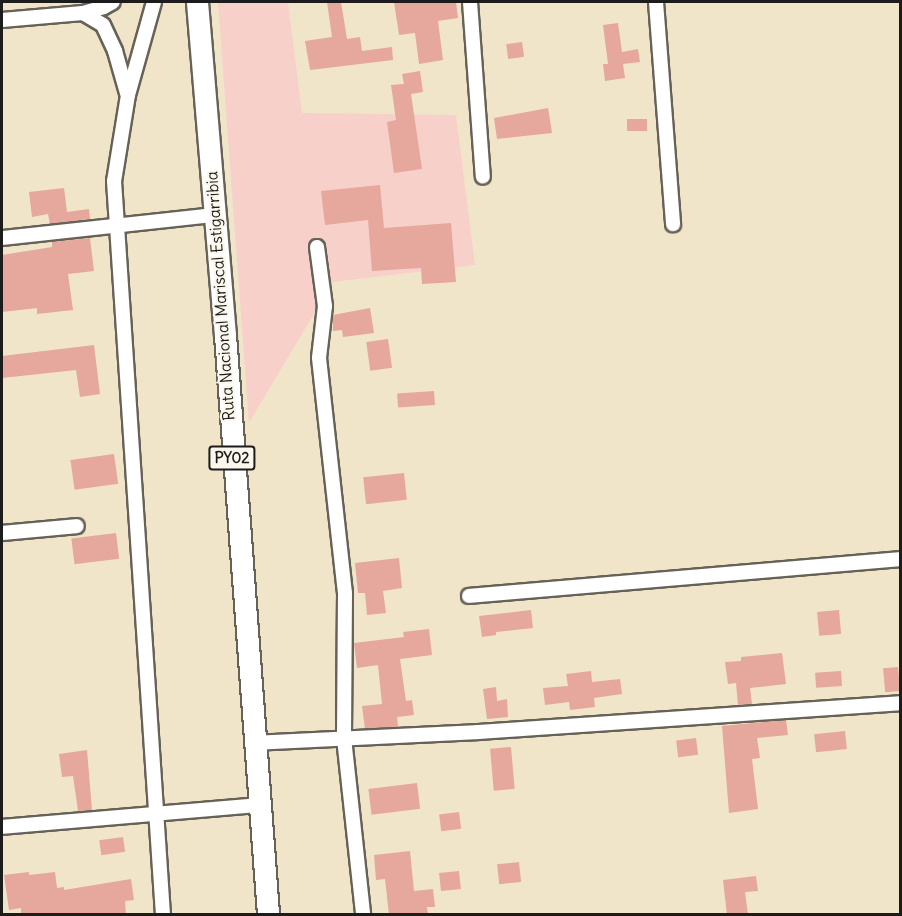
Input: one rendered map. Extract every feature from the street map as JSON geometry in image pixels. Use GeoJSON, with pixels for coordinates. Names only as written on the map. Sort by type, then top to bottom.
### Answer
{"type":"FeatureCollection","features":[{"type":"Feature","properties":{"kind":"main road","name":"Ruta Nacional Mariscal Estigarribia"},"geometry":{"type":"LineString","coordinates":[[197,2],[268,915]]}},
{"type":"Feature","properties":{"kind":"street"},"geometry":{"type":"LineString","coordinates":[[2,20],[83,13],[104,8],[114,2]]}},
{"type":"Feature","properties":{"kind":"street"},"geometry":{"type":"LineString","coordinates":[[154,2],[128,95],[114,181],[115,227],[163,915]]}},
{"type":"Feature","properties":{"kind":"street"},"geometry":{"type":"LineString","coordinates":[[470,2],[483,177]]}},
{"type":"Feature","properties":{"kind":"street"},"geometry":{"type":"LineString","coordinates":[[656,2],[673,224]]}},
{"type":"Feature","properties":{"kind":"street"},"geometry":{"type":"LineString","coordinates":[[83,13],[103,26],[115,51],[128,95]]}},
{"type":"Feature","properties":{"kind":"street"},"geometry":{"type":"LineString","coordinates":[[2,238],[215,215]]}},
{"type":"Feature","properties":{"kind":"street"},"geometry":{"type":"LineString","coordinates":[[317,247],[325,306],[319,358],[345,593],[344,738],[363,915]]}},
{"type":"Feature","properties":{"kind":"street"},"geometry":{"type":"LineString","coordinates":[[2,533],[77,526]]}},
{"type":"Feature","properties":{"kind":"street"},"geometry":{"type":"LineString","coordinates":[[469,596],[900,559]]}},
{"type":"Feature","properties":{"kind":"street"},"geometry":{"type":"LineString","coordinates":[[254,742],[478,732],[900,703]]}},
{"type":"Feature","properties":{"kind":"street"},"geometry":{"type":"LineString","coordinates":[[2,827],[259,805]]}},
{"type":"Feature","properties":{"kind":"shaded area"},"geometry":{"type":"Polygon","coordinates":[[[218,2],[288,2],[302,113],[456,115],[475,265],[333,282],[249,423],[218,2]]]}},
{"type":"Feature","properties":{"kind":"building"},"geometry":{"type":"Polygon","coordinates":[[[327,2],[341,2],[347,39],[360,37],[362,51],[392,47],[393,60],[310,70],[305,41],[332,37],[327,2]]]}},
{"type":"Feature","properties":{"kind":"building"},"geometry":{"type":"Polygon","coordinates":[[[394,2],[456,2],[458,18],[438,21],[443,60],[419,64],[415,33],[399,35],[394,2]]]}},
{"type":"Feature","properties":{"kind":"building"},"geometry":{"type":"Polygon","coordinates":[[[618,23],[622,52],[638,49],[640,62],[623,64],[625,78],[605,81],[603,64],[608,64],[603,25],[618,23]]]}},
{"type":"Feature","properties":{"kind":"building"},"geometry":{"type":"Polygon","coordinates":[[[522,42],[524,57],[508,59],[506,44],[522,42]]]}},
{"type":"Feature","properties":{"kind":"building"},"geometry":{"type":"Polygon","coordinates":[[[420,71],[423,92],[411,94],[422,169],[394,173],[387,122],[396,120],[391,85],[404,84],[402,74],[420,71]]]}},
{"type":"Feature","properties":{"kind":"building"},"geometry":{"type":"Polygon","coordinates":[[[548,108],[552,133],[497,139],[494,118],[548,108]]]}},
{"type":"Feature","properties":{"kind":"building"},"geometry":{"type":"Polygon","coordinates":[[[627,119],[647,119],[647,131],[627,131],[627,119]]]}},
{"type":"Feature","properties":{"kind":"building"},"geometry":{"type":"Polygon","coordinates":[[[380,185],[384,228],[451,223],[456,282],[422,284],[421,268],[372,271],[368,220],[325,225],[321,191],[380,185]]]}},
{"type":"Feature","properties":{"kind":"building"},"geometry":{"type":"Polygon","coordinates":[[[64,188],[67,212],[89,209],[90,219],[50,224],[48,214],[32,217],[29,192],[64,188]]]}},
{"type":"Feature","properties":{"kind":"building"},"geometry":{"type":"Polygon","coordinates":[[[90,238],[94,271],[68,274],[73,310],[37,314],[37,308],[2,312],[2,255],[52,247],[52,242],[90,238]]]}},
{"type":"Feature","properties":{"kind":"building"},"geometry":{"type":"Polygon","coordinates":[[[370,308],[374,333],[343,337],[342,330],[333,331],[333,315],[370,308]]]}},
{"type":"Feature","properties":{"kind":"building"},"geometry":{"type":"Polygon","coordinates":[[[388,339],[392,368],[370,371],[366,342],[388,339]]]}},
{"type":"Feature","properties":{"kind":"building"},"geometry":{"type":"Polygon","coordinates":[[[94,345],[100,394],[80,397],[76,370],[2,378],[2,356],[94,345]]]}},
{"type":"Feature","properties":{"kind":"building"},"geometry":{"type":"Polygon","coordinates":[[[434,391],[435,405],[398,408],[397,394],[434,391]]]}},
{"type":"Feature","properties":{"kind":"building"},"geometry":{"type":"Polygon","coordinates":[[[114,454],[118,484],[75,490],[70,460],[114,454]]]}},
{"type":"Feature","properties":{"kind":"building"},"geometry":{"type":"Polygon","coordinates":[[[404,473],[407,500],[366,504],[363,477],[404,473]]]}},
{"type":"Feature","properties":{"kind":"building"},"geometry":{"type":"Polygon","coordinates":[[[116,533],[119,559],[75,564],[71,538],[116,533]]]}},
{"type":"Feature","properties":{"kind":"building"},"geometry":{"type":"Polygon","coordinates":[[[399,558],[402,588],[383,591],[386,613],[367,615],[365,593],[358,593],[355,563],[399,558]]]}},
{"type":"Feature","properties":{"kind":"building"},"geometry":{"type":"Polygon","coordinates":[[[531,610],[533,628],[496,632],[496,635],[482,637],[479,616],[531,610]]]}},
{"type":"Feature","properties":{"kind":"building"},"geometry":{"type":"Polygon","coordinates":[[[839,610],[841,634],[819,636],[817,612],[839,610]]]}},
{"type":"Feature","properties":{"kind":"building"},"geometry":{"type":"Polygon","coordinates":[[[429,629],[432,655],[400,659],[406,701],[412,700],[414,715],[397,717],[398,727],[365,729],[362,706],[382,704],[378,665],[357,668],[354,643],[404,637],[403,632],[429,629]]]}},
{"type":"Feature","properties":{"kind":"building"},"geometry":{"type":"Polygon","coordinates":[[[782,653],[786,684],[750,688],[752,704],[738,705],[736,683],[728,684],[725,662],[741,661],[741,657],[782,653]]]}},
{"type":"Feature","properties":{"kind":"building"},"geometry":{"type":"Polygon","coordinates":[[[898,667],[900,691],[885,692],[883,668],[898,667]]]}},
{"type":"Feature","properties":{"kind":"building"},"geometry":{"type":"Polygon","coordinates":[[[591,671],[592,682],[620,679],[622,694],[594,698],[595,707],[570,710],[569,702],[545,705],[543,688],[568,686],[566,674],[591,671]]]}},
{"type":"Feature","properties":{"kind":"building"},"geometry":{"type":"Polygon","coordinates":[[[841,671],[842,686],[816,688],[815,673],[841,671]]]}},
{"type":"Feature","properties":{"kind":"building"},"geometry":{"type":"Polygon","coordinates":[[[496,687],[497,701],[507,699],[508,717],[487,719],[483,689],[496,687]]]}},
{"type":"Feature","properties":{"kind":"building"},"geometry":{"type":"Polygon","coordinates":[[[786,720],[788,735],[757,738],[760,758],[752,759],[758,809],[729,813],[722,726],[786,720]]]}},
{"type":"Feature","properties":{"kind":"building"},"geometry":{"type":"Polygon","coordinates":[[[845,731],[847,749],[816,752],[814,734],[845,731]]]}},
{"type":"Feature","properties":{"kind":"building"},"geometry":{"type":"Polygon","coordinates":[[[696,738],[698,755],[678,757],[676,740],[696,738]]]}},
{"type":"Feature","properties":{"kind":"building"},"geometry":{"type":"Polygon","coordinates":[[[511,747],[515,789],[494,791],[490,749],[511,747]]]}},
{"type":"Feature","properties":{"kind":"building"},"geometry":{"type":"Polygon","coordinates":[[[87,750],[92,810],[78,811],[73,776],[62,777],[59,754],[87,750]]]}},
{"type":"Feature","properties":{"kind":"building"},"geometry":{"type":"Polygon","coordinates":[[[417,783],[420,809],[372,815],[368,789],[417,783]]]}},
{"type":"Feature","properties":{"kind":"building"},"geometry":{"type":"Polygon","coordinates":[[[459,812],[461,829],[441,831],[439,814],[459,812]]]}},
{"type":"Feature","properties":{"kind":"building"},"geometry":{"type":"Polygon","coordinates":[[[123,837],[125,852],[101,855],[99,840],[123,837]]]}},
{"type":"Feature","properties":{"kind":"building"},"geometry":{"type":"Polygon","coordinates":[[[410,851],[414,891],[433,889],[435,907],[427,907],[428,915],[389,915],[385,879],[376,880],[374,855],[410,851]]]}},
{"type":"Feature","properties":{"kind":"building"},"geometry":{"type":"Polygon","coordinates":[[[519,862],[521,882],[499,884],[497,864],[519,862]]]}},
{"type":"Feature","properties":{"kind":"building"},"geometry":{"type":"Polygon","coordinates":[[[459,871],[461,889],[441,891],[439,873],[459,871]]]}},
{"type":"Feature","properties":{"kind":"building"},"geometry":{"type":"Polygon","coordinates":[[[29,872],[29,875],[55,872],[57,888],[64,887],[64,890],[131,879],[134,900],[125,901],[126,915],[21,915],[21,908],[9,910],[4,875],[29,872]]]}},
{"type":"Feature","properties":{"kind":"building"},"geometry":{"type":"Polygon","coordinates":[[[756,876],[758,891],[745,892],[748,915],[727,915],[723,880],[756,876]]]}}]}
